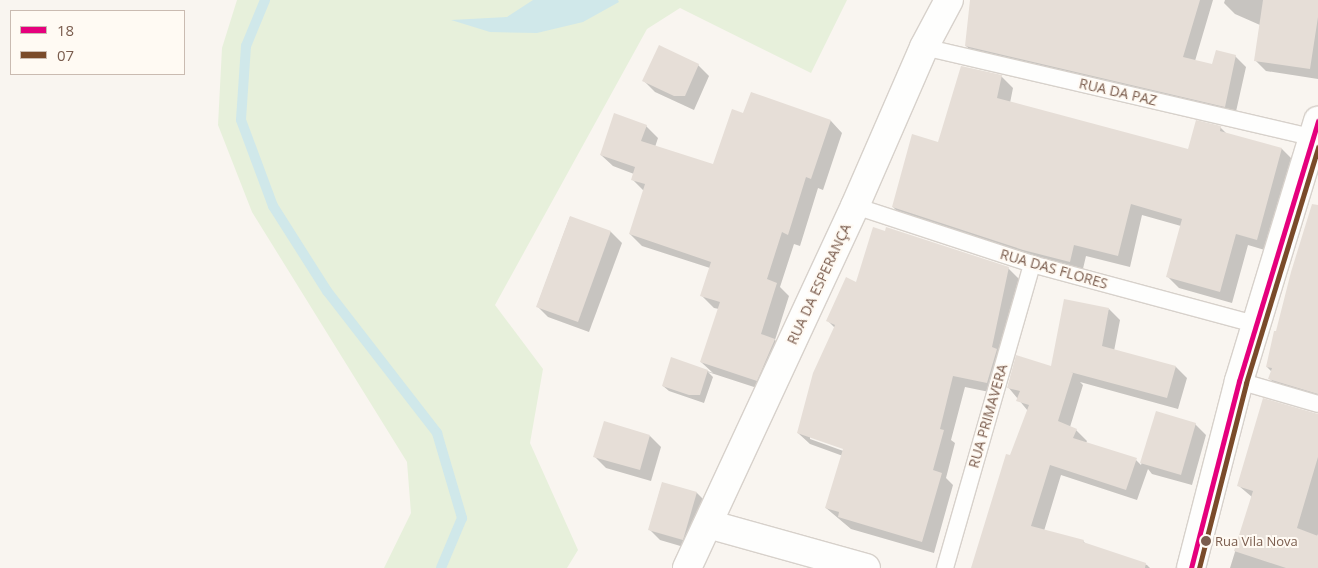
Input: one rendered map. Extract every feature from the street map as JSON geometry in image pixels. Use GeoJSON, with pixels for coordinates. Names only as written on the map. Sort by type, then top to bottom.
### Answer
{"type":"FeatureCollection","features":[{"type":"Feature","properties":{"kind":"street","name":"RUA DA ESPERANÇA"},"geometry":{"type":"LineString","coordinates":[[687,568],[855,206],[924,47],[949,0]]}},
{"type":"Feature","properties":{"kind":"street"},"geometry":{"type":"LineString","coordinates":[[1191,568],[1255,324],[1315,129]]}},
{"type":"Feature","properties":{"kind":"street"},"geometry":{"type":"LineString","coordinates":[[708,524],[866,568]]}},
{"type":"Feature","properties":{"kind":"lane","name":"RUA DA PAZ"},"geometry":{"type":"LineString","coordinates":[[924,47],[1315,129]]}},
{"type":"Feature","properties":{"kind":"lane","name":"RUA DAS FLORES"},"geometry":{"type":"LineString","coordinates":[[855,206],[1032,264],[1255,324]]}},
{"type":"Feature","properties":{"kind":"lane","name":"RUA PRIMAVERA"},"geometry":{"type":"LineString","coordinates":[[945,568],[1032,264]]}},
{"type":"Feature","properties":{"kind":"lane"},"geometry":{"type":"LineString","coordinates":[[1239,381],[1318,404]]}},
{"type":"Feature","properties":{"kind":"green space"},"geometry":{"type":"Polygon","coordinates":[[[237,0],[847,0],[811,73],[680,8],[647,29],[495,305],[543,369],[530,443],[578,550],[567,568],[384,568],[411,513],[407,462],[252,212],[218,125],[222,48],[237,0]]]}},
{"type":"Feature","properties":{"kind":"water"},"geometry":{"type":"Polygon","coordinates":[[[533,0],[618,0],[619,2],[583,22],[537,33],[490,32],[451,20],[507,17],[533,0]]]}},
{"type":"Feature","properties":{"kind":"building"},"geometry":{"type":"Polygon","coordinates":[[[970,0],[1200,0],[1183,57],[1212,64],[1216,50],[1236,55],[1225,107],[965,46],[970,0]]]}},
{"type":"Feature","properties":{"kind":"building"},"geometry":{"type":"Polygon","coordinates":[[[1263,0],[1318,0],[1318,17],[1310,69],[1254,61],[1263,0]]]}},
{"type":"Feature","properties":{"kind":"building"},"geometry":{"type":"Polygon","coordinates":[[[659,45],[699,64],[685,96],[674,96],[642,81],[659,45]]]}},
{"type":"Feature","properties":{"kind":"building"},"geometry":{"type":"Polygon","coordinates":[[[961,66],[1002,75],[997,98],[1188,149],[1196,120],[1221,126],[1220,131],[1282,148],[1257,240],[1236,234],[1220,292],[1166,277],[1182,219],[1131,204],[1118,256],[1074,245],[1070,262],[1023,250],[892,207],[912,134],[938,142],[961,66]]]}},
{"type":"Feature","properties":{"kind":"building"},"geometry":{"type":"Polygon","coordinates":[[[751,92],[831,120],[811,179],[806,177],[788,235],[782,232],[767,279],[777,283],[761,334],[775,339],[757,381],[700,362],[720,302],[700,296],[711,262],[629,234],[645,184],[631,180],[635,167],[600,155],[614,113],[647,125],[641,141],[713,164],[732,109],[743,113],[751,92]]]}},
{"type":"Feature","properties":{"kind":"building"},"geometry":{"type":"Polygon","coordinates":[[[1312,204],[1318,205],[1318,394],[1268,379],[1272,368],[1266,367],[1274,331],[1276,331],[1291,272],[1312,204]]]}},
{"type":"Feature","properties":{"kind":"building"},"geometry":{"type":"Polygon","coordinates":[[[570,216],[611,231],[578,322],[536,307],[570,216]]]}},
{"type":"Feature","properties":{"kind":"building"},"geometry":{"type":"Polygon","coordinates":[[[873,227],[885,231],[886,227],[1009,267],[992,347],[997,349],[987,383],[953,376],[940,429],[944,430],[933,470],[942,473],[922,542],[838,517],[839,512],[825,508],[843,449],[797,433],[813,373],[835,325],[826,321],[846,277],[856,282],[873,227]]]}},
{"type":"Feature","properties":{"kind":"building"},"geometry":{"type":"Polygon","coordinates":[[[1064,299],[1109,308],[1102,346],[1176,366],[1167,398],[1070,372],[1073,373],[1058,421],[1077,429],[1073,438],[1137,458],[1126,490],[1050,465],[1031,526],[1084,540],[1083,542],[1146,563],[1145,568],[971,568],[1006,454],[1010,455],[1029,405],[1016,401],[1020,391],[1007,388],[1016,355],[1051,366],[1064,299]]]}},
{"type":"Feature","properties":{"kind":"building"},"geometry":{"type":"Polygon","coordinates":[[[671,357],[708,370],[700,395],[689,395],[662,386],[671,357]]]}},
{"type":"Feature","properties":{"kind":"building"},"geometry":{"type":"Polygon","coordinates":[[[1263,398],[1318,414],[1318,457],[1297,528],[1318,536],[1318,568],[1286,568],[1234,551],[1253,491],[1237,486],[1263,398]]]}},
{"type":"Feature","properties":{"kind":"building"},"geometry":{"type":"Polygon","coordinates":[[[1156,411],[1196,423],[1181,475],[1140,463],[1156,411]]]}},
{"type":"Feature","properties":{"kind":"building"},"geometry":{"type":"Polygon","coordinates":[[[604,421],[650,435],[640,470],[593,457],[604,421]]]}},
{"type":"Feature","properties":{"kind":"building"},"geometry":{"type":"Polygon","coordinates":[[[662,482],[697,492],[683,540],[648,530],[662,482]]]}},
{"type":"Feature","properties":{"kind":"waterway"},"geometry":{"type":"LineString","coordinates":[[265,0],[246,46],[241,120],[273,206],[327,291],[437,433],[462,518],[441,568]]}},
{"type":"Feature","properties":{"kind":"transit line","name":"18"},"geometry":{"type":"LineString","coordinates":[[1191,568],[1239,381],[1318,121]]}},
{"type":"Feature","properties":{"kind":"transit line","name":"07"},"geometry":{"type":"LineString","coordinates":[[1199,568],[1246,383],[1318,147]]}},
{"type":"Feature","properties":{"kind":"place","name":"Rua Vila Nova"},"geometry":{"type":"Point","coordinates":[1206,541]}}]}
